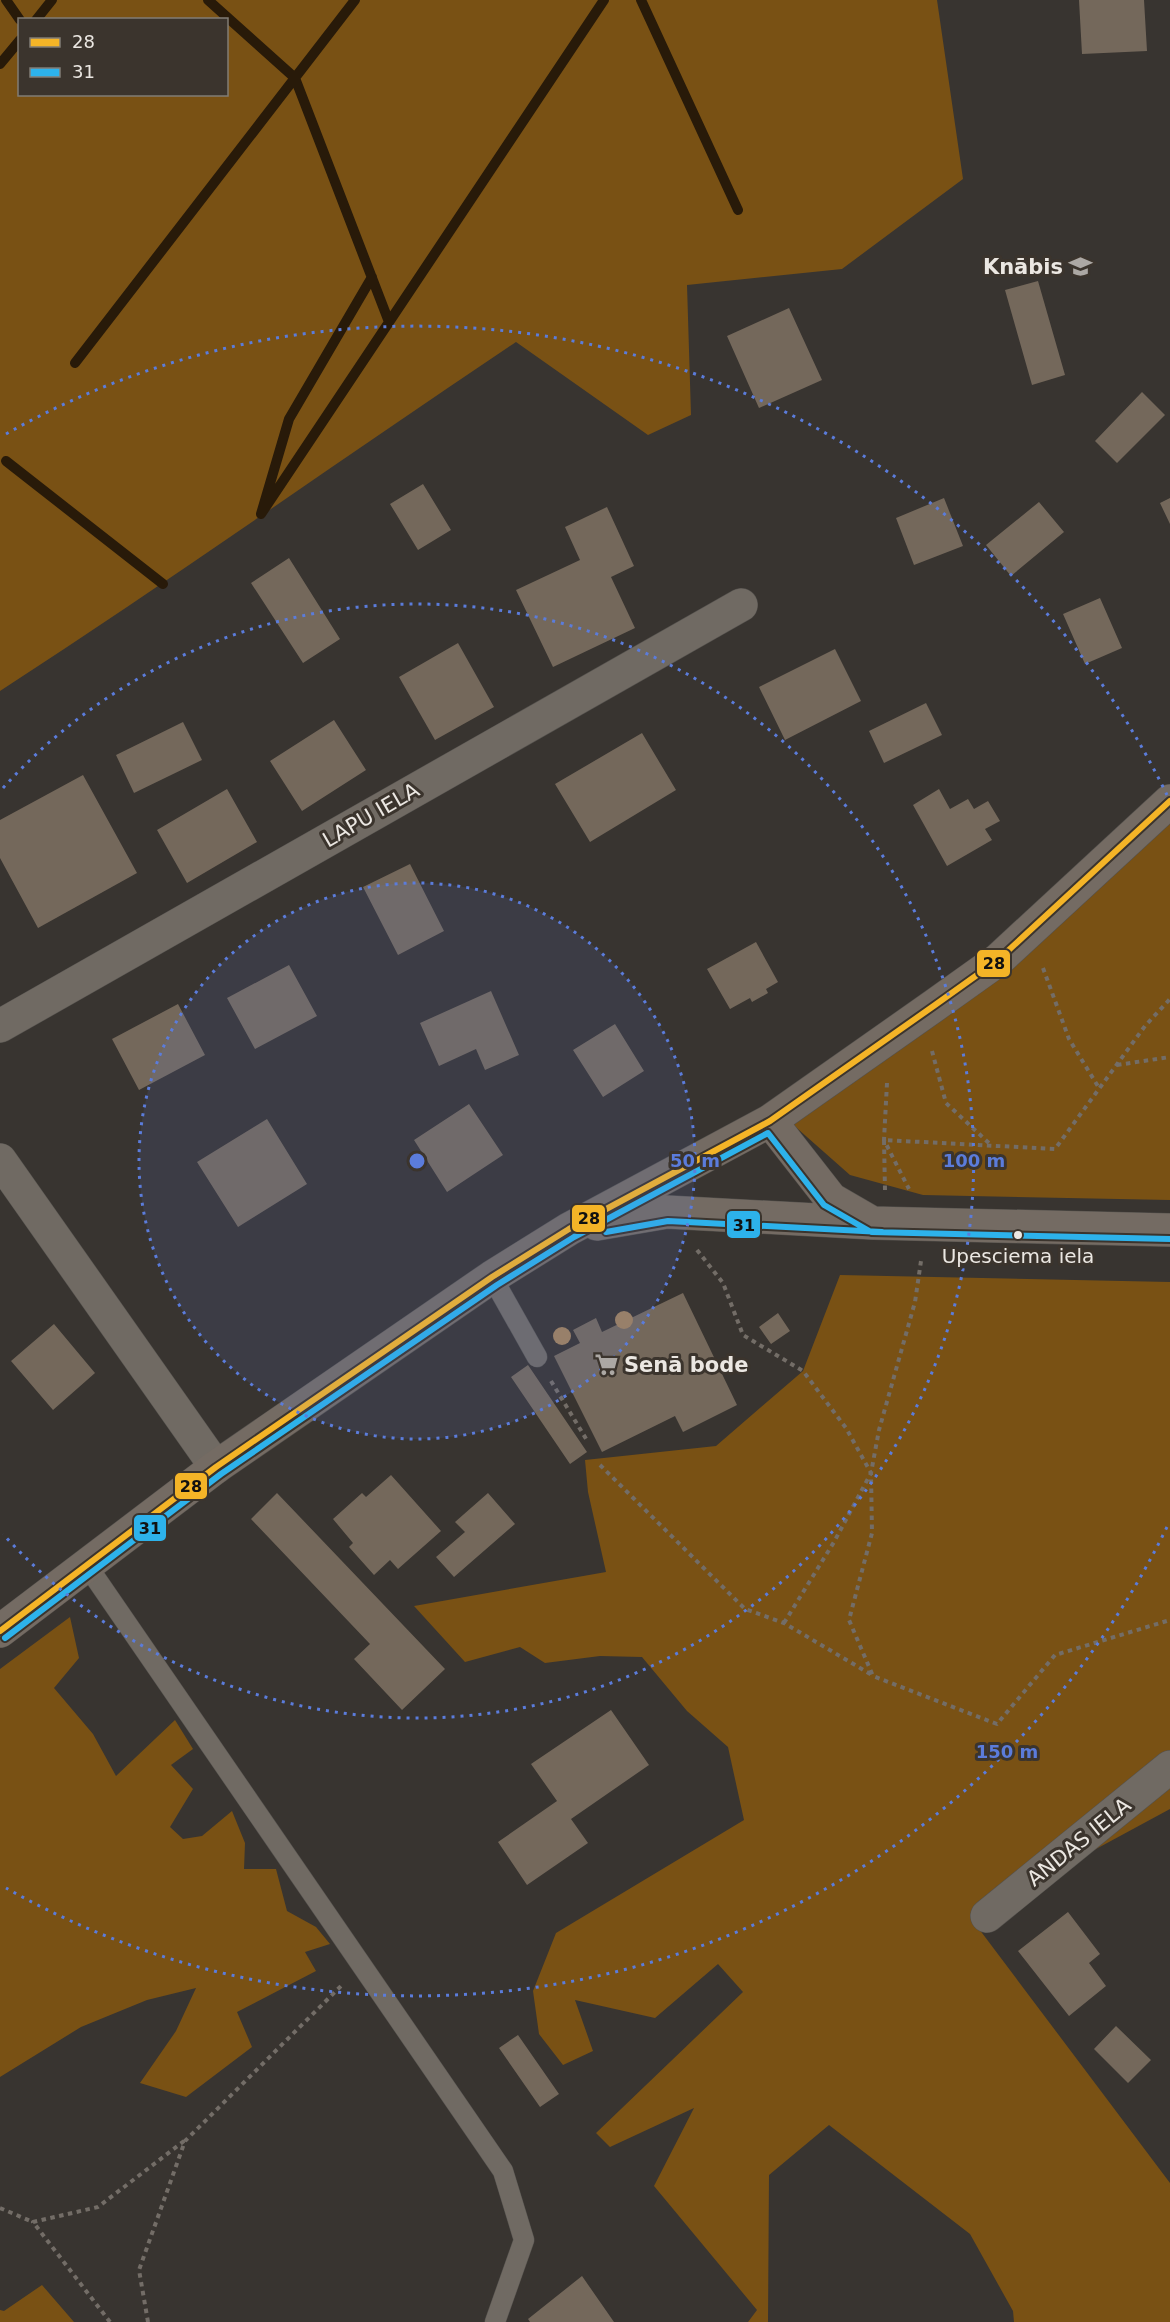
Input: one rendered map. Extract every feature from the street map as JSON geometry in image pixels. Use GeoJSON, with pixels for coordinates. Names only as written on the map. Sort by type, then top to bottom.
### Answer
{"type":"FeatureCollection","features":[{"type":"Feature","properties":{"kind":"main road"},"geometry":{"type":"LineString","coordinates":[[0,1631],[216,1467],[492,1277],[569,1229],[770,1121],[998,960],[1170,801]]}},
{"type":"Feature","properties":{"kind":"main road"},"geometry":{"type":"LineString","coordinates":[[770,1121],[831,1199],[879,1223]]}},
{"type":"Feature","properties":{"kind":"main road"},"geometry":{"type":"LineString","coordinates":[[569,1229],[667,1212],[879,1223],[1170,1230]]}},
{"type":"Feature","properties":{"kind":"street","name":"LAPU IELA"},"geometry":{"type":"LineString","coordinates":[[0,1026],[741,604]]}},
{"type":"Feature","properties":{"kind":"street"},"geometry":{"type":"LineString","coordinates":[[0,1160],[216,1467]]}},
{"type":"Feature","properties":{"kind":"street","name":"ANDAS IELA"},"geometry":{"type":"LineString","coordinates":[[987,1916],[1170,1767]]}},
{"type":"Feature","properties":{"kind":"lane"},"geometry":{"type":"LineString","coordinates":[[492,1277],[537,1357]]}},
{"type":"Feature","properties":{"kind":"lane"},"geometry":{"type":"LineString","coordinates":[[88,1566],[503,2171],[524,2240],[495,2322]]}},
{"type":"Feature","properties":{"kind":"path"},"geometry":{"type":"LineString","coordinates":[[1030,931],[1069,1039],[1099,1088]]}},
{"type":"Feature","properties":{"kind":"path"},"geometry":{"type":"LineString","coordinates":[[884,1140],[1055,1149],[1145,1026],[1170,999]]}},
{"type":"Feature","properties":{"kind":"path"},"geometry":{"type":"LineString","coordinates":[[902,1028],[933,1052],[946,1103],[992,1146]]}},
{"type":"Feature","properties":{"kind":"path"},"geometry":{"type":"LineString","coordinates":[[1116,1065],[1170,1057]]}},
{"type":"Feature","properties":{"kind":"path"},"geometry":{"type":"LineString","coordinates":[[879,1223],[887,1080]]}},
{"type":"Feature","properties":{"kind":"path"},"geometry":{"type":"LineString","coordinates":[[873,1676],[849,1620],[872,1533],[872,1473],[879,1430],[915,1302],[927,1224],[884,1140]]}},
{"type":"Feature","properties":{"kind":"path"},"geometry":{"type":"LineString","coordinates":[[667,1212],[723,1283],[743,1335],[802,1371],[846,1428],[872,1473]]}},
{"type":"Feature","properties":{"kind":"path"},"geometry":{"type":"LineString","coordinates":[[537,1357],[588,1442]]}},
{"type":"Feature","properties":{"kind":"path"},"geometry":{"type":"LineString","coordinates":[[600,1465],[745,1609],[784,1623],[873,1676],[997,1724],[1055,1655],[1170,1620]]}},
{"type":"Feature","properties":{"kind":"path"},"geometry":{"type":"LineString","coordinates":[[784,1623],[834,1542],[872,1473]]}},
{"type":"Feature","properties":{"kind":"path"},"geometry":{"type":"LineString","coordinates":[[33,2222],[98,2207],[185,2141],[362,1965]]}},
{"type":"Feature","properties":{"kind":"path"},"geometry":{"type":"LineString","coordinates":[[148,2322],[139,2270],[185,2141]]}},
{"type":"Feature","properties":{"kind":"path"},"geometry":{"type":"LineString","coordinates":[[0,2208],[33,2222],[111,2322]]}},
{"type":"Feature","properties":{"kind":"shaded area"},"geometry":{"type":"Polygon","coordinates":[[[0,0],[937,0],[963,179],[842,269],[687,285],[691,415],[648,435],[516,342],[0,691],[0,0]]]}},
{"type":"Feature","properties":{"kind":"shaded area"},"geometry":{"type":"Polygon","coordinates":[[[1170,821],[1170,1200],[923,1195],[850,1175],[790,1122],[1170,821]]]}},
{"type":"Feature","properties":{"kind":"shaded area"},"geometry":{"type":"Polygon","coordinates":[[[840,1275],[1170,1282],[1170,1809],[970,1917],[1170,2183],[1170,2322],[1014,2322],[1013,2311],[970,2234],[829,2125],[769,2175],[768,2322],[748,2322],[757,2310],[654,2186],[694,2108],[610,2147],[596,2133],[743,1992],[718,1964],[655,2018],[575,2000],[593,2051],[563,2065],[539,2034],[533,1991],[556,1933],[744,1820],[728,1747],[687,1711],[642,1657],[600,1656],[545,1663],[520,1647],[465,1662],[414,1606],[606,1572],[588,1492],[585,1460],[716,1446],[803,1371],[840,1275]]]}},
{"type":"Feature","properties":{"kind":"shaded area"},"geometry":{"type":"Polygon","coordinates":[[[70,1617],[79,1658],[54,1688],[93,1734],[116,1776],[175,1720],[193,1749],[171,1765],[193,1789],[170,1827],[183,1839],[202,1836],[232,1811],[245,1843],[244,1869],[276,1869],[287,1911],[316,1927],[330,1944],[305,1952],[316,1971],[237,2012],[252,2047],[186,2097],[140,2083],[176,2031],[196,1988],[147,2000],[81,2027],[0,2077],[0,1669],[70,1617]]]}},
{"type":"Feature","properties":{"kind":"shaded area"},"geometry":{"type":"Polygon","coordinates":[[[42,2285],[74,2322],[0,2322],[0,2310],[4,2311],[42,2285]]]}},
{"type":"Feature","properties":{"kind":"building"},"geometry":{"type":"Polygon","coordinates":[[[1079,0],[1144,0],[1147,51],[1082,54],[1079,0]]]}},
{"type":"Feature","properties":{"kind":"building"},"geometry":{"type":"Polygon","coordinates":[[[1038,281],[1065,375],[1032,385],[1005,290],[1038,281]]]}},
{"type":"Feature","properties":{"kind":"building"},"geometry":{"type":"Polygon","coordinates":[[[789,308],[822,380],[759,408],[727,336],[789,308]]]}},
{"type":"Feature","properties":{"kind":"building"},"geometry":{"type":"Polygon","coordinates":[[[1142,392],[1165,415],[1117,463],[1095,441],[1142,392]]]}},
{"type":"Feature","properties":{"kind":"building"},"geometry":{"type":"Polygon","coordinates":[[[423,484],[451,530],[418,550],[390,504],[423,484]]]}},
{"type":"Feature","properties":{"kind":"building"},"geometry":{"type":"Polygon","coordinates":[[[944,498],[963,546],[914,565],[896,518],[944,498]]]}},
{"type":"Feature","properties":{"kind":"building"},"geometry":{"type":"Polygon","coordinates":[[[1170,498],[1170,524],[1160,503],[1170,498]]]}},
{"type":"Feature","properties":{"kind":"building"},"geometry":{"type":"Polygon","coordinates":[[[1039,502],[1064,532],[1011,576],[986,545],[1039,502]]]}},
{"type":"Feature","properties":{"kind":"building"},"geometry":{"type":"Polygon","coordinates":[[[607,507],[634,566],[611,577],[635,628],[553,667],[516,590],[580,560],[565,527],[607,507]]]}},
{"type":"Feature","properties":{"kind":"building"},"geometry":{"type":"Polygon","coordinates":[[[289,558],[340,639],[303,663],[251,583],[289,558]]]}},
{"type":"Feature","properties":{"kind":"building"},"geometry":{"type":"Polygon","coordinates":[[[1100,598],[1122,648],[1085,664],[1063,614],[1100,598]]]}},
{"type":"Feature","properties":{"kind":"building"},"geometry":{"type":"Polygon","coordinates":[[[458,643],[494,707],[435,740],[399,677],[458,643]]]}},
{"type":"Feature","properties":{"kind":"building"},"geometry":{"type":"Polygon","coordinates":[[[835,649],[861,701],[785,740],[759,687],[835,649]]]}},
{"type":"Feature","properties":{"kind":"building"},"geometry":{"type":"Polygon","coordinates":[[[926,703],[942,735],[884,763],[869,731],[926,703]]]}},
{"type":"Feature","properties":{"kind":"building"},"geometry":{"type":"Polygon","coordinates":[[[334,720],[366,770],[302,811],[270,761],[334,720]]]}},
{"type":"Feature","properties":{"kind":"building"},"geometry":{"type":"Polygon","coordinates":[[[183,722],[202,760],[134,793],[116,755],[183,722]]]}},
{"type":"Feature","properties":{"kind":"building"},"geometry":{"type":"Polygon","coordinates":[[[642,733],[676,790],[590,842],[555,784],[642,733]]]}},
{"type":"Feature","properties":{"kind":"building"},"geometry":{"type":"Polygon","coordinates":[[[83,775],[137,873],[38,928],[0,858],[0,820],[83,775]]]}},
{"type":"Feature","properties":{"kind":"building"},"geometry":{"type":"Polygon","coordinates":[[[227,789],[257,842],[187,883],[157,830],[227,789]]]}},
{"type":"Feature","properties":{"kind":"building"},"geometry":{"type":"Polygon","coordinates":[[[939,789],[950,809],[968,799],[974,809],[988,801],[1000,821],[985,829],[992,840],[947,866],[913,805],[939,789]]]}},
{"type":"Feature","properties":{"kind":"building"},"geometry":{"type":"Polygon","coordinates":[[[410,864],[444,931],[398,955],[363,887],[410,864]]]}},
{"type":"Feature","properties":{"kind":"building"},"geometry":{"type":"Polygon","coordinates":[[[756,942],[778,982],[766,989],[768,993],[752,1002],[750,998],[730,1009],[707,969],[756,942]]]}},
{"type":"Feature","properties":{"kind":"building"},"geometry":{"type":"Polygon","coordinates":[[[289,965],[317,1016],[255,1049],[227,998],[289,965]]]}},
{"type":"Feature","properties":{"kind":"building"},"geometry":{"type":"Polygon","coordinates":[[[491,991],[519,1055],[485,1070],[476,1049],[439,1066],[420,1023],[491,991]]]}},
{"type":"Feature","properties":{"kind":"building"},"geometry":{"type":"Polygon","coordinates":[[[178,1004],[205,1055],[139,1090],[112,1039],[178,1004]]]}},
{"type":"Feature","properties":{"kind":"building"},"geometry":{"type":"Polygon","coordinates":[[[615,1024],[644,1071],[603,1097],[573,1050],[615,1024]]]}},
{"type":"Feature","properties":{"kind":"building"},"geometry":{"type":"Polygon","coordinates":[[[469,1104],[503,1155],[447,1192],[414,1140],[469,1104]]]}},
{"type":"Feature","properties":{"kind":"building"},"geometry":{"type":"Polygon","coordinates":[[[267,1119],[307,1184],[238,1227],[197,1162],[267,1119]]]}},
{"type":"Feature","properties":{"kind":"building"},"geometry":{"type":"Polygon","coordinates":[[[683,1293],[737,1405],[683,1432],[675,1416],[602,1452],[554,1356],[580,1343],[573,1330],[596,1318],[602,1332],[683,1293]]]}},
{"type":"Feature","properties":{"kind":"building"},"geometry":{"type":"Polygon","coordinates":[[[778,1313],[790,1331],[771,1344],[759,1327],[778,1313]]]}},
{"type":"Feature","properties":{"kind":"building"},"geometry":{"type":"Polygon","coordinates":[[[54,1324],[95,1373],[53,1410],[11,1361],[54,1324]]]}},
{"type":"Feature","properties":{"kind":"building"},"geometry":{"type":"Polygon","coordinates":[[[528,1365],[587,1452],[570,1464],[511,1377],[528,1365]]]}},
{"type":"Feature","properties":{"kind":"building"},"geometry":{"type":"Polygon","coordinates":[[[391,1475],[441,1531],[398,1569],[390,1560],[374,1575],[349,1547],[353,1543],[333,1519],[362,1493],[366,1497],[391,1475]]]}},
{"type":"Feature","properties":{"kind":"building"},"geometry":{"type":"Polygon","coordinates":[[[277,1493],[445,1669],[402,1710],[354,1659],[370,1644],[251,1519],[277,1493]]]}},
{"type":"Feature","properties":{"kind":"building"},"geometry":{"type":"Polygon","coordinates":[[[488,1493],[515,1524],[454,1577],[436,1557],[465,1532],[455,1522],[488,1493]]]}},
{"type":"Feature","properties":{"kind":"building"},"geometry":{"type":"Polygon","coordinates":[[[611,1710],[649,1765],[571,1819],[588,1843],[527,1885],[498,1842],[557,1801],[531,1764],[611,1710]]]}},
{"type":"Feature","properties":{"kind":"building"},"geometry":{"type":"Polygon","coordinates":[[[1068,1912],[1100,1954],[1089,1963],[1106,1986],[1069,2016],[1018,1951],[1068,1912]]]}},
{"type":"Feature","properties":{"kind":"building"},"geometry":{"type":"Polygon","coordinates":[[[1116,2026],[1151,2060],[1128,2083],[1094,2049],[1116,2026]]]}},
{"type":"Feature","properties":{"kind":"building"},"geometry":{"type":"Polygon","coordinates":[[[518,2035],[559,2094],[540,2107],[499,2048],[518,2035]]]}},
{"type":"Feature","properties":{"kind":"building"},"geometry":{"type":"Polygon","coordinates":[[[582,2276],[614,2322],[530,2322],[528,2319],[582,2276]]]}},
{"type":"Feature","properties":{"kind":"waterway"},"geometry":{"type":"LineString","coordinates":[[6,0],[19,18]]}},
{"type":"Feature","properties":{"kind":"waterway"},"geometry":{"type":"LineString","coordinates":[[38,18],[52,0]]}},
{"type":"Feature","properties":{"kind":"waterway"},"geometry":{"type":"LineString","coordinates":[[208,0],[295,78],[389,322]]}},
{"type":"Feature","properties":{"kind":"waterway"},"geometry":{"type":"LineString","coordinates":[[75,363],[355,0]]}},
{"type":"Feature","properties":{"kind":"waterway"},"geometry":{"type":"LineString","coordinates":[[372,277],[289,419],[261,514],[604,0]]}},
{"type":"Feature","properties":{"kind":"waterway"},"geometry":{"type":"LineString","coordinates":[[641,0],[738,210]]}},
{"type":"Feature","properties":{"kind":"waterway"},"geometry":{"type":"LineString","coordinates":[[0,64],[18,42]]}},
{"type":"Feature","properties":{"kind":"waterway"},"geometry":{"type":"LineString","coordinates":[[6,461],[163,584]]}},
{"type":"Feature","properties":{"kind":"transit line","name":"28"},"geometry":{"type":"LineString","coordinates":[[0,1631],[216,1467],[492,1277],[569,1229],[770,1121],[935,1005],[998,960],[1170,801]]}},
{"type":"Feature","properties":{"kind":"transit line","name":"31"},"geometry":{"type":"LineString","coordinates":[[5,1638],[221,1474],[497,1285],[574,1237],[768,1133],[824,1205],[871,1232],[1170,1239]]}},
{"type":"Feature","properties":{"kind":"transit line","name":"31"},"geometry":{"type":"LineString","coordinates":[[606,1232],[668,1221],[882,1232]]}},
{"type":"Feature","properties":{"kind":"place","name":"Knābis"},"geometry":{"type":"Point","coordinates":[1081,267]}},
{"type":"Feature","properties":{"kind":"place","name":"Upesciema iela"},"geometry":{"type":"Point","coordinates":[1018,1235]}},
{"type":"Feature","properties":{"kind":"place","name":"Senā bode"},"geometry":{"type":"Point","coordinates":[606,1365]}}]}
